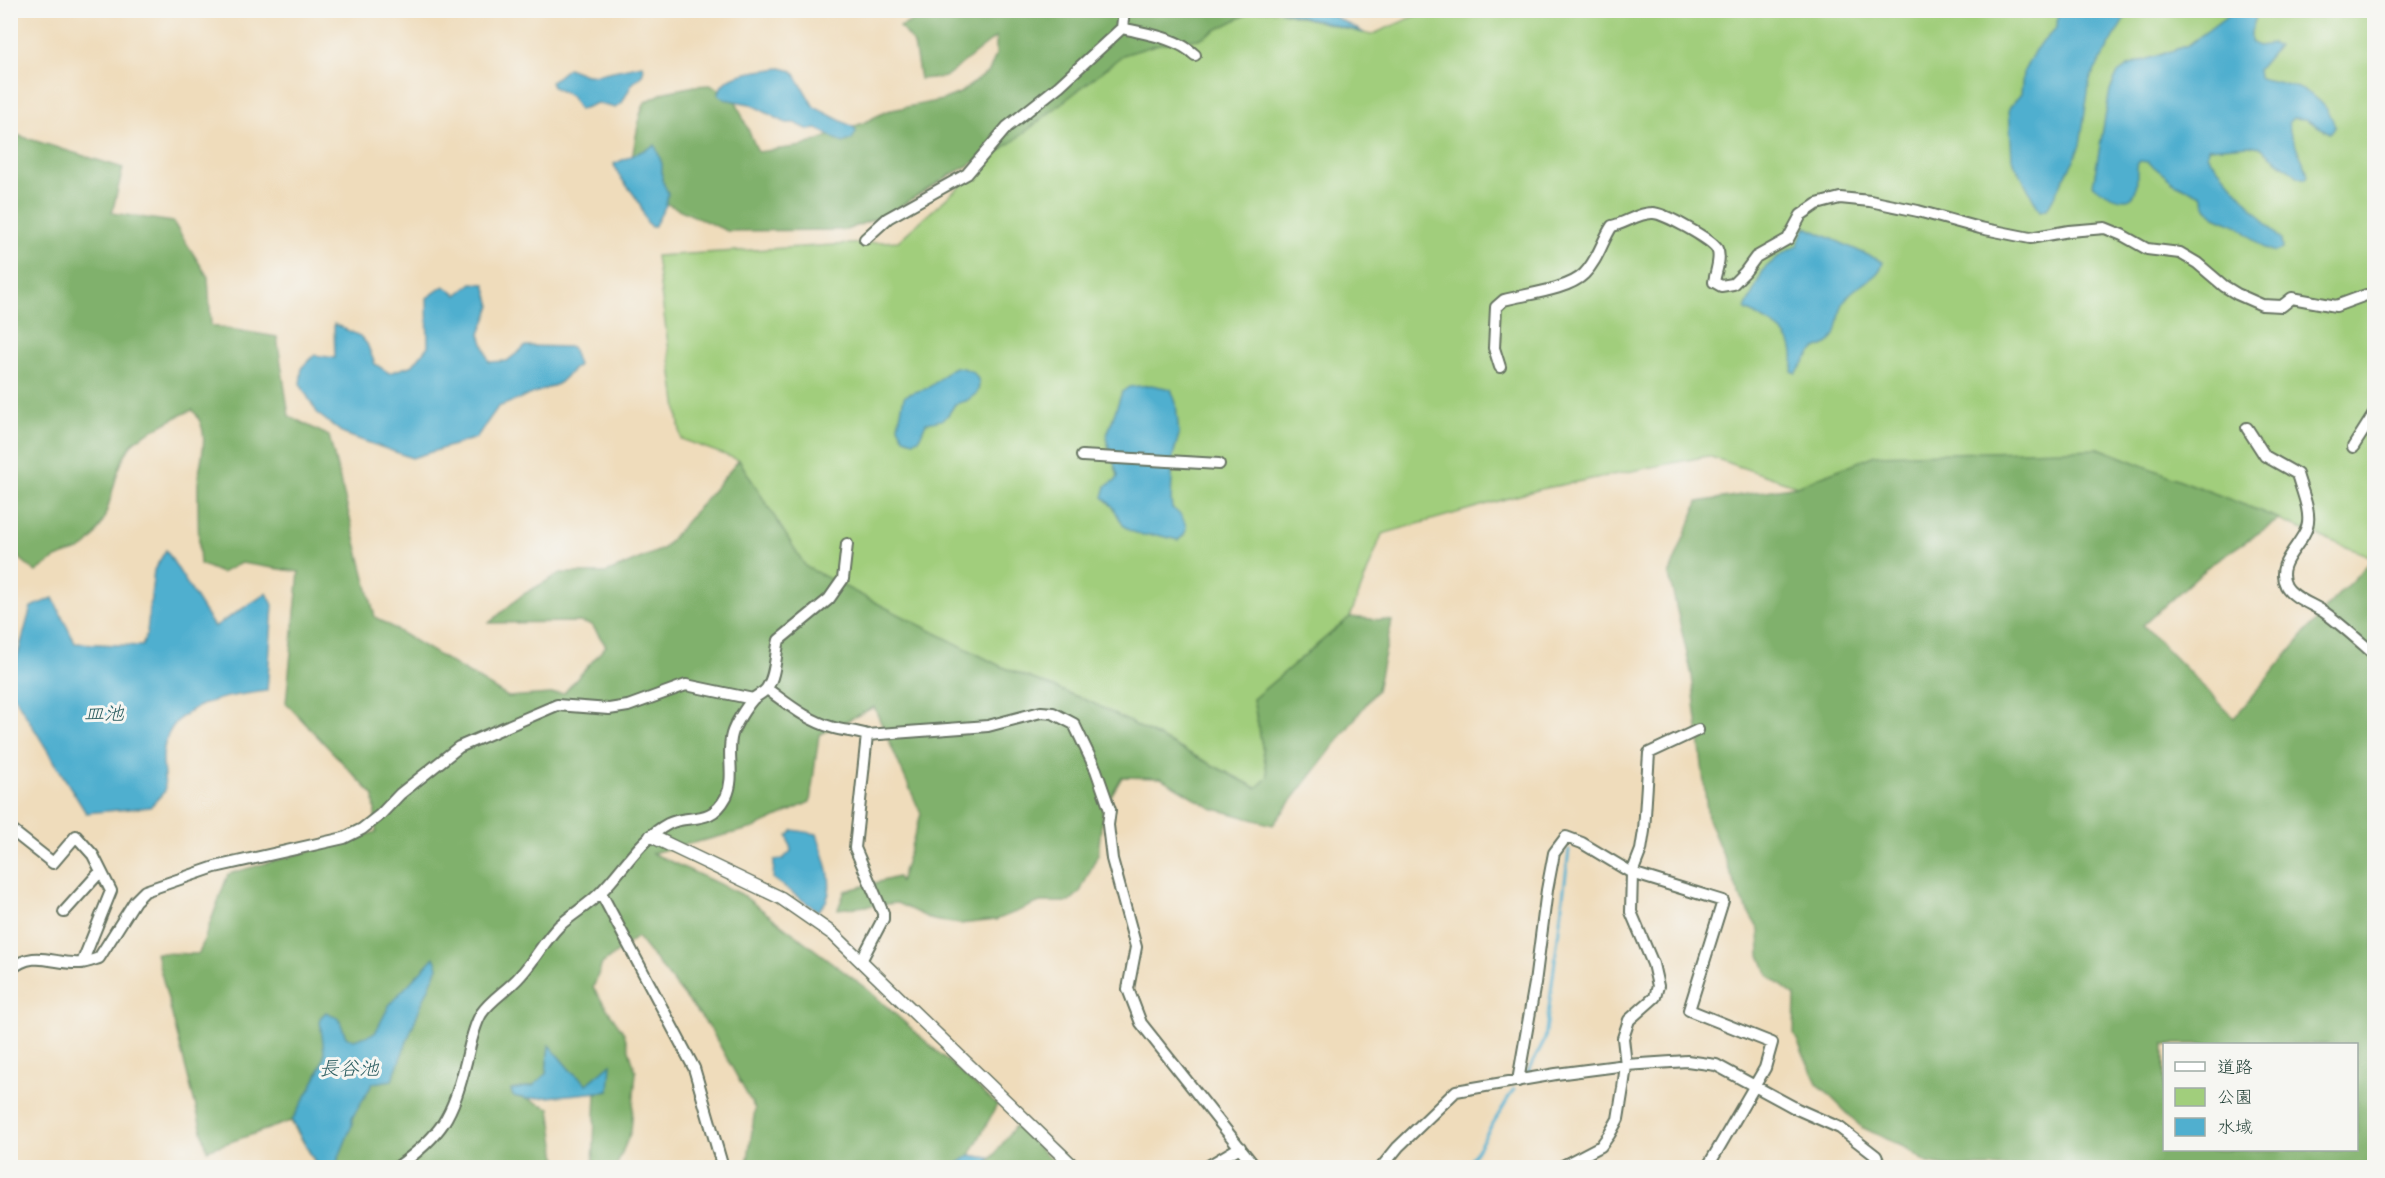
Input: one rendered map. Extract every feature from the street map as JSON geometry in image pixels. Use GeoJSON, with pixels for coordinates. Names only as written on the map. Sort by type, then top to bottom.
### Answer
{"type":"FeatureCollection","features":[{"type":"Feature","properties":{"kind":"street"},"geometry":{"type":"LineString","coordinates":[[865,239],[888,218],[967,174],[1006,127],[1059,86],[1122,28],[1124,10]]}},
{"type":"Feature","properties":{"kind":"street"},"geometry":{"type":"LineString","coordinates":[[1122,28],[1171,40],[1187,47],[1195,55]]}},
{"type":"Feature","properties":{"kind":"street"},"geometry":{"type":"LineString","coordinates":[[1500,367],[1494,348],[1496,307],[1504,300],[1572,283],[1588,268],[1604,245],[1612,226],[1654,213],[1666,215],[1706,239],[1717,249],[1718,258],[1714,282],[1720,286],[1733,284],[1745,273],[1756,257],[1788,238],[1801,215],[1817,204],[1840,198],[1870,201],[1918,211],[1980,228],[2030,238],[2105,228],[2147,249],[2180,253],[2197,262],[2224,286],[2262,305],[2282,306],[2292,298],[2336,306],[2366,295],[2374,297]]}},
{"type":"Feature","properties":{"kind":"street"},"geometry":{"type":"LineString","coordinates":[[2353,447],[2374,414]]}},
{"type":"Feature","properties":{"kind":"street"},"geometry":{"type":"LineString","coordinates":[[2247,428],[2265,456],[2297,474],[2308,514],[2309,525],[2291,551],[2283,574],[2286,585],[2292,594],[2325,613],[2374,654]]}},
{"type":"Feature","properties":{"kind":"street"},"geometry":{"type":"LineString","coordinates":[[1082,456],[1219,464]]}},
{"type":"Feature","properties":{"kind":"street"},"geometry":{"type":"LineString","coordinates":[[396,1167],[434,1137],[449,1114],[480,1015],[519,977],[559,927],[601,893],[651,836],[669,823],[697,819],[709,814],[721,803],[731,781],[730,744],[733,731],[753,699],[767,690],[779,640],[829,599],[843,579],[847,544]]}},
{"type":"Feature","properties":{"kind":"street"},"geometry":{"type":"LineString","coordinates":[[10,970],[21,963],[39,957],[67,963],[82,963],[99,958],[135,901],[145,891],[215,867],[344,838],[362,829],[380,815],[400,794],[459,747],[557,705],[609,710],[628,706],[686,685],[753,699]]}},
{"type":"Feature","properties":{"kind":"street"},"geometry":{"type":"LineString","coordinates":[[767,690],[802,715],[835,728],[867,735],[988,726],[1041,712],[1053,713],[1074,724],[1092,760],[1110,810],[1108,825],[1112,859],[1136,947],[1128,989],[1136,1013],[1141,1023],[1256,1167]]}},
{"type":"Feature","properties":{"kind":"street"},"geometry":{"type":"LineString","coordinates":[[1559,1167],[1601,1146],[1618,1119],[1626,1065],[1623,1038],[1629,1020],[1655,997],[1658,986],[1653,964],[1631,912],[1632,873],[1641,850],[1644,831],[1649,753],[1698,730]]}},
{"type":"Feature","properties":{"kind":"street"},"geometry":{"type":"LineString","coordinates":[[861,961],[883,919],[883,913],[855,848],[867,735]]}},
{"type":"Feature","properties":{"kind":"street"},"geometry":{"type":"LineString","coordinates":[[10,829],[53,863],[76,836],[93,855],[111,891],[82,963]]}},
{"type":"Feature","properties":{"kind":"street"},"geometry":{"type":"LineString","coordinates":[[651,836],[781,898],[833,934],[1075,1167]]}},
{"type":"Feature","properties":{"kind":"street"},"geometry":{"type":"LineString","coordinates":[[1518,1081],[1554,853],[1566,837],[1582,843],[1632,873],[1723,901],[1689,1010],[1772,1043],[1765,1068],[1707,1167]]}},
{"type":"Feature","properties":{"kind":"street"},"geometry":{"type":"LineString","coordinates":[[64,912],[100,872]]}},
{"type":"Feature","properties":{"kind":"street"},"geometry":{"type":"LineString","coordinates":[[601,893],[694,1068],[723,1167]]}},
{"type":"Feature","properties":{"kind":"street"},"geometry":{"type":"LineString","coordinates":[[1382,1167],[1398,1147],[1456,1091],[1626,1065],[1687,1061],[1716,1065],[1797,1109],[1840,1128],[1876,1156],[1881,1167]]}},
{"type":"Feature","properties":{"kind":"street"},"geometry":{"type":"LineString","coordinates":[[1205,1167],[1240,1147]]}},
{"type":"Feature","properties":{"kind":"green space"},"geometry":{"type":"Polygon","coordinates":[[[1429,10],[2374,11],[2374,558],[2101,449],[1797,486],[1708,456],[1541,489],[1382,534],[1350,617],[1253,699],[1268,777],[1257,788],[1093,703],[1000,666],[805,567],[739,460],[681,439],[656,256],[898,241],[1123,42],[1213,11],[1278,11],[1371,35],[1429,10]]]}},
{"type":"Feature","properties":{"kind":"green space"},"geometry":{"type":"Polygon","coordinates":[[[932,11],[1253,11],[1199,39],[1159,44],[1123,55],[1011,143],[952,174],[888,214],[846,230],[727,231],[656,199],[632,158],[640,115],[645,102],[665,92],[695,86],[710,85],[733,95],[758,152],[803,146],[863,123],[887,111],[942,100],[960,93],[989,71],[996,55],[996,37],[945,77],[920,79],[914,44],[900,27],[932,11]]]}},
{"type":"Feature","properties":{"kind":"green space"},"geometry":{"type":"Polygon","coordinates":[[[10,133],[123,168],[112,213],[173,222],[208,277],[211,326],[277,337],[289,416],[329,436],[375,617],[508,697],[564,693],[606,646],[592,625],[579,622],[489,623],[522,595],[561,573],[606,573],[663,549],[739,460],[806,567],[1000,666],[1093,703],[1256,788],[1268,777],[1253,699],[1350,617],[1392,621],[1377,690],[1273,825],[1211,808],[1161,778],[1122,777],[1103,809],[1098,854],[1080,892],[1069,902],[1040,902],[996,920],[960,924],[933,920],[897,903],[838,909],[845,891],[898,877],[900,882],[921,814],[874,707],[819,735],[810,802],[754,828],[652,853],[741,894],[867,989],[997,1105],[970,1155],[953,1167],[743,1167],[748,1159],[755,1109],[710,1028],[637,937],[602,964],[593,988],[624,1033],[636,1072],[631,1131],[616,1167],[593,1167],[596,1093],[609,1091],[595,1078],[587,1084],[570,1070],[549,1046],[546,1074],[533,1086],[511,1090],[513,1096],[550,1108],[558,1167],[318,1167],[291,1121],[207,1150],[156,953],[199,954],[228,874],[376,832],[374,796],[286,703],[299,572],[241,563],[221,573],[200,564],[198,485],[204,437],[199,419],[193,410],[161,425],[133,443],[120,467],[103,521],[97,533],[85,547],[56,558],[36,572],[11,551],[10,133]]]}},
{"type":"Feature","properties":{"kind":"green space"},"geometry":{"type":"Polygon","coordinates":[[[2101,449],[2280,519],[2211,564],[2143,625],[2234,718],[2333,600],[2374,558],[2374,1167],[1950,1167],[1928,1163],[1906,1148],[1861,1127],[1817,1083],[1794,1034],[1795,996],[1768,975],[1760,955],[1759,930],[1742,901],[1708,819],[1692,676],[1669,575],[1698,502],[1797,486],[1875,455],[2101,449]]]}},
{"type":"Feature","properties":{"kind":"green space"},"geometry":{"type":"Polygon","coordinates":[[[1015,1126],[1060,1167],[985,1168],[1015,1126]]]}},
{"type":"Feature","properties":{"kind":"water"},"geometry":{"type":"Polygon","coordinates":[[[1278,11],[1325,11],[1364,33],[1285,12],[1278,11]]]}},
{"type":"Feature","properties":{"kind":"water"},"geometry":{"type":"Polygon","coordinates":[[[2058,11],[2129,11],[2090,79],[2080,145],[2075,158],[2047,209],[2040,211],[2012,159],[2009,108],[2021,94],[2023,73],[2035,50],[2057,27],[2058,11]]]}},
{"type":"Feature","properties":{"kind":"water"},"geometry":{"type":"Polygon","coordinates":[[[2234,11],[2258,11],[2251,32],[2251,42],[2258,46],[2272,44],[2278,46],[2258,70],[2259,77],[2307,92],[2324,106],[2331,115],[2335,127],[2330,133],[2305,119],[2293,118],[2289,122],[2290,132],[2307,171],[2306,179],[2299,177],[2260,147],[2249,145],[2208,148],[2207,154],[2210,159],[2281,240],[2282,249],[2275,252],[2264,248],[2238,226],[2215,216],[2206,207],[2201,195],[2173,182],[2148,162],[2138,163],[2136,189],[2132,197],[2121,199],[2093,185],[2110,90],[2118,73],[2128,66],[2188,45],[2234,11]]]}},
{"type":"Feature","properties":{"kind":"water"},"geometry":{"type":"Polygon","coordinates":[[[642,65],[644,68],[642,75],[632,84],[622,103],[615,108],[597,103],[579,110],[571,96],[553,87],[551,82],[568,68],[586,75],[594,75],[642,65]]]}},
{"type":"Feature","properties":{"kind":"water"},"geometry":{"type":"Polygon","coordinates":[[[781,68],[793,71],[814,107],[855,128],[856,132],[852,139],[843,143],[818,129],[809,130],[795,123],[786,123],[750,104],[724,99],[719,95],[721,87],[734,77],[781,68]]]}},
{"type":"Feature","properties":{"kind":"water"},"geometry":{"type":"Polygon","coordinates":[[[655,145],[662,164],[662,180],[668,193],[666,205],[654,227],[651,227],[638,201],[618,174],[614,164],[655,145]]]}},
{"type":"Feature","properties":{"kind":"water"},"geometry":{"type":"Polygon","coordinates":[[[1806,227],[1883,262],[1873,277],[1852,291],[1845,300],[1833,339],[1813,351],[1796,373],[1792,371],[1792,347],[1788,339],[1774,326],[1745,309],[1764,269],[1782,254],[1797,246],[1806,227]]]}},
{"type":"Feature","properties":{"kind":"water"},"geometry":{"type":"Polygon","coordinates":[[[472,283],[485,284],[491,306],[480,334],[489,362],[507,361],[526,346],[572,347],[578,365],[558,384],[498,407],[476,438],[412,458],[344,434],[318,414],[300,384],[302,367],[315,355],[335,358],[334,324],[360,336],[367,344],[375,364],[389,373],[413,365],[428,346],[427,298],[444,286],[457,295],[472,283]]]}},
{"type":"Feature","properties":{"kind":"water"},"geometry":{"type":"Polygon","coordinates":[[[955,367],[966,369],[974,374],[979,382],[977,393],[966,401],[955,404],[944,419],[926,423],[919,439],[913,441],[904,438],[898,426],[904,397],[931,386],[955,367]]]}},
{"type":"Feature","properties":{"kind":"water"},"geometry":{"type":"Polygon","coordinates":[[[1151,385],[1171,389],[1176,403],[1179,435],[1173,456],[1171,501],[1172,508],[1183,519],[1186,528],[1183,536],[1178,540],[1130,531],[1103,497],[1106,486],[1118,476],[1106,438],[1122,392],[1129,387],[1151,385]]]}},
{"type":"Feature","properties":{"kind":"water","name":"皿池"},"geometry":{"type":"Polygon","coordinates":[[[166,550],[214,627],[267,593],[273,605],[267,691],[220,699],[190,711],[178,720],[169,732],[163,753],[165,791],[150,807],[86,813],[11,691],[11,680],[31,607],[53,598],[75,643],[142,646],[147,632],[154,570],[166,550]]]}},
{"type":"Feature","properties":{"kind":"water"},"geometry":{"type":"Polygon","coordinates":[[[793,830],[817,834],[825,858],[830,884],[829,892],[826,902],[818,911],[773,879],[774,860],[783,859],[791,851],[788,836],[793,830]]]}},
{"type":"Feature","properties":{"kind":"water","name":"長谷池"},"geometry":{"type":"Polygon","coordinates":[[[434,957],[438,967],[392,1080],[373,1083],[352,1118],[352,1125],[335,1167],[318,1167],[292,1121],[322,1064],[324,1049],[320,1018],[326,1012],[339,1019],[346,1037],[354,1040],[375,1033],[390,1004],[434,957]]]}},
{"type":"Feature","properties":{"kind":"water"},"geometry":{"type":"Polygon","coordinates":[[[549,1045],[570,1070],[587,1084],[611,1064],[609,1091],[527,1099],[513,1096],[511,1090],[533,1086],[546,1074],[549,1045]]]}},
{"type":"Feature","properties":{"kind":"water"},"geometry":{"type":"Polygon","coordinates":[[[970,1155],[990,1158],[985,1167],[953,1167],[970,1155]]]}},
{"type":"Feature","properties":{"kind":"waterway"},"geometry":{"type":"LineString","coordinates":[[1528,1072],[1545,1039],[1569,850]]}},
{"type":"Feature","properties":{"kind":"waterway"},"geometry":{"type":"LineString","coordinates":[[1466,1168],[1514,1089]]}}]}
